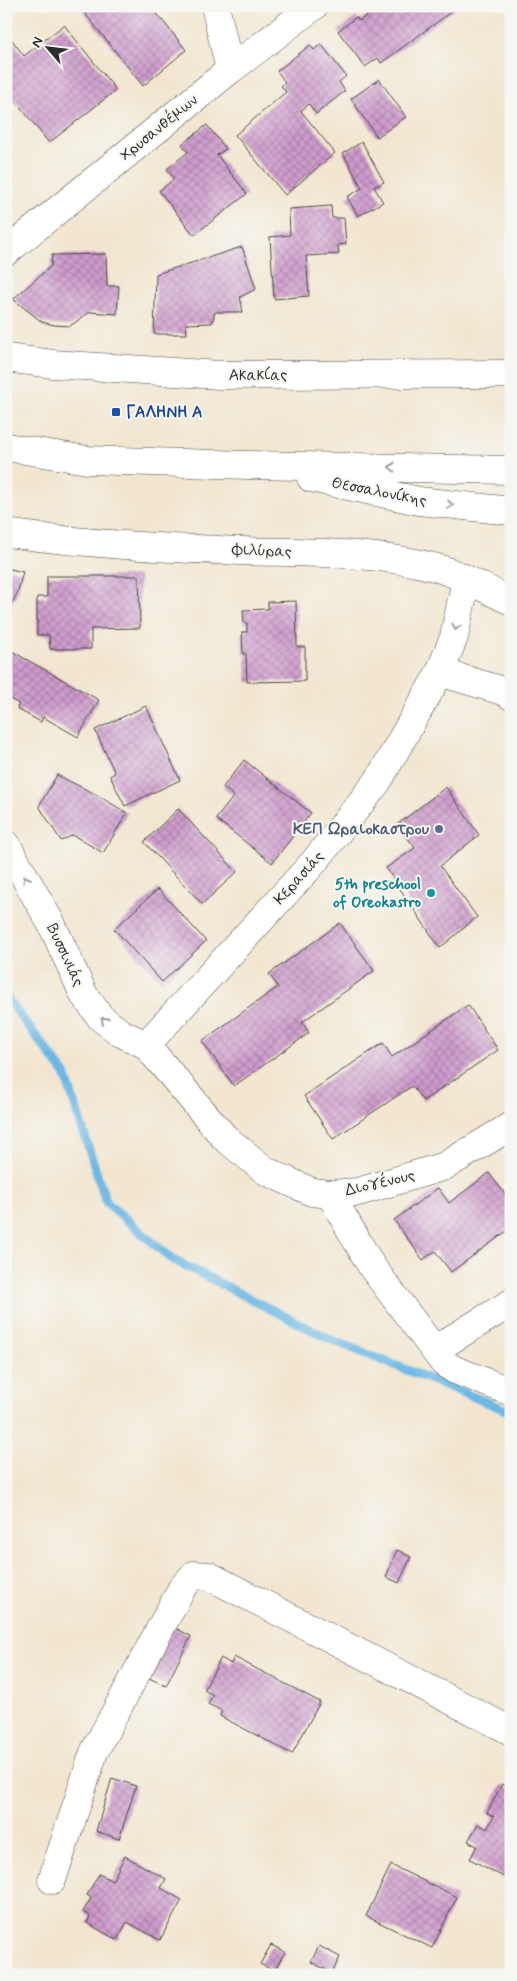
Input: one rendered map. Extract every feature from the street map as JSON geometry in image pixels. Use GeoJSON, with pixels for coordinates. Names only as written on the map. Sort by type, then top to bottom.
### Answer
{"type":"FeatureCollection","features":[{"type":"Feature","properties":{"kind":"street"},"geometry":{"type":"LineString","coordinates":[[215,6],[230,70]]}},
{"type":"Feature","properties":{"kind":"street","name":"Χρυσανθέμων"},"geometry":{"type":"LineString","coordinates":[[6,252],[230,70],[314,6]]}},
{"type":"Feature","properties":{"kind":"street","name":"Ακακίας"},"geometry":{"type":"LineString","coordinates":[[6,358],[53,364],[220,375],[511,374]]}},
{"type":"Feature","properties":{"kind":"street","name":"Θεσσαλονίκης"},"geometry":{"type":"LineString","coordinates":[[6,447],[88,460],[511,470]]}},
{"type":"Feature","properties":{"kind":"street","name":"Θεσσαλονίκης"},"geometry":{"type":"LineString","coordinates":[[248,465],[419,501],[511,511]]}},
{"type":"Feature","properties":{"kind":"street","name":"Φιλύρας"},"geometry":{"type":"LineString","coordinates":[[6,533],[59,540],[231,550],[348,553],[405,561],[436,568],[511,601]]}},
{"type":"Feature","properties":{"kind":"street","name":"Κερασιάς"},"geometry":{"type":"LineString","coordinates":[[146,1045],[314,862],[378,781],[440,672],[454,637],[466,580]]}},
{"type":"Feature","properties":{"kind":"street"},"geometry":{"type":"LineString","coordinates":[[440,672],[503,691],[511,696]]}},
{"type":"Feature","properties":{"kind":"street","name":"Βυσσινιάς"},"geometry":{"type":"LineString","coordinates":[[6,844],[52,925],[84,995],[101,1018],[121,1033],[146,1045]]}},
{"type":"Feature","properties":{"kind":"street","name":"Διογένους"},"geometry":{"type":"LineString","coordinates":[[146,1045],[225,1138],[272,1174],[312,1192],[330,1194],[358,1192],[445,1166],[511,1126]]}},
{"type":"Feature","properties":{"kind":"street"},"geometry":{"type":"LineString","coordinates":[[330,1194],[372,1267],[444,1363],[455,1370],[511,1392]]}},
{"type":"Feature","properties":{"kind":"street"},"geometry":{"type":"LineString","coordinates":[[434,1350],[511,1303]]}},
{"type":"Feature","properties":{"kind":"street"},"geometry":{"type":"LineString","coordinates":[[52,1880],[94,1752],[182,1588],[194,1575],[209,1576],[511,1731]]}},
{"type":"Feature","properties":{"kind":"building"},"geometry":{"type":"Polygon","coordinates":[[[79,6],[151,6],[186,50],[143,86],[79,6]]]}},
{"type":"Feature","properties":{"kind":"building"},"geometry":{"type":"Polygon","coordinates":[[[372,6],[459,6],[381,63],[378,58],[365,67],[338,31],[356,17],[359,21],[374,10],[372,6]]]}},
{"type":"Feature","properties":{"kind":"building"},"geometry":{"type":"Polygon","coordinates":[[[64,25],[116,90],[49,143],[6,89],[6,44],[12,40],[24,56],[64,25]]]}},
{"type":"Feature","properties":{"kind":"building"},"geometry":{"type":"Polygon","coordinates":[[[321,44],[346,76],[339,82],[345,91],[316,114],[309,104],[301,111],[335,153],[285,195],[235,135],[286,92],[281,86],[285,82],[277,71],[310,45],[314,50],[321,44]]]}},
{"type":"Feature","properties":{"kind":"building"},"geometry":{"type":"Polygon","coordinates":[[[379,79],[406,117],[377,137],[351,99],[379,79]]]}},
{"type":"Feature","properties":{"kind":"building"},"geometry":{"type":"Polygon","coordinates":[[[207,125],[226,149],[217,155],[247,194],[194,235],[159,191],[174,179],[167,169],[188,152],[182,144],[207,125]]]}},
{"type":"Feature","properties":{"kind":"building"},"geometry":{"type":"Polygon","coordinates":[[[362,142],[384,182],[374,187],[383,202],[358,216],[347,197],[362,188],[343,153],[362,142]]]}},
{"type":"Feature","properties":{"kind":"building"},"geometry":{"type":"Polygon","coordinates":[[[331,206],[332,218],[344,218],[346,244],[338,245],[339,254],[306,256],[309,296],[274,299],[270,237],[290,235],[289,209],[331,206]]]}},
{"type":"Feature","properties":{"kind":"building"},"geometry":{"type":"Polygon","coordinates":[[[242,247],[256,289],[240,297],[243,312],[215,312],[212,323],[186,324],[187,334],[154,334],[156,274],[242,247]]]}},
{"type":"Feature","properties":{"kind":"building"},"geometry":{"type":"Polygon","coordinates":[[[106,254],[107,286],[119,286],[117,314],[90,312],[70,326],[54,325],[42,322],[13,299],[51,266],[52,255],[106,254]]]}},
{"type":"Feature","properties":{"kind":"building"},"geometry":{"type":"Polygon","coordinates":[[[6,568],[23,572],[17,594],[6,613],[6,568]]]}},
{"type":"Feature","properties":{"kind":"building"},"geometry":{"type":"Polygon","coordinates":[[[47,576],[139,576],[140,628],[91,629],[91,649],[50,649],[49,635],[37,635],[37,597],[47,597],[47,576]]]}},
{"type":"Feature","properties":{"kind":"building"},"geometry":{"type":"Polygon","coordinates":[[[296,601],[297,647],[305,647],[305,681],[247,682],[246,654],[243,654],[242,632],[247,632],[247,623],[244,623],[243,610],[268,609],[268,602],[296,601]]]}},
{"type":"Feature","properties":{"kind":"building"},"geometry":{"type":"Polygon","coordinates":[[[6,648],[99,700],[78,737],[43,717],[41,722],[17,709],[19,704],[6,697],[6,648]]]}},
{"type":"Feature","properties":{"kind":"building"},"geometry":{"type":"Polygon","coordinates":[[[146,706],[180,780],[125,806],[110,776],[115,773],[95,730],[146,706]]]}},
{"type":"Feature","properties":{"kind":"building"},"geometry":{"type":"Polygon","coordinates":[[[244,760],[311,813],[272,863],[216,819],[234,796],[223,787],[244,760]]]}},
{"type":"Feature","properties":{"kind":"building"},"geometry":{"type":"Polygon","coordinates":[[[57,775],[97,795],[127,813],[103,853],[73,835],[61,841],[39,806],[57,775]]]}},
{"type":"Feature","properties":{"kind":"building"},"geometry":{"type":"Polygon","coordinates":[[[446,787],[479,835],[440,866],[477,917],[440,948],[386,868],[415,848],[398,824],[446,787]]]}},
{"type":"Feature","properties":{"kind":"building"},"geometry":{"type":"Polygon","coordinates":[[[178,809],[237,872],[202,904],[144,842],[178,809]]]}},
{"type":"Feature","properties":{"kind":"building"},"geometry":{"type":"Polygon","coordinates":[[[158,889],[206,941],[162,982],[114,929],[158,889]]]}},
{"type":"Feature","properties":{"kind":"building"},"geometry":{"type":"Polygon","coordinates":[[[340,923],[374,971],[302,1022],[309,1033],[234,1086],[202,1041],[278,987],[269,974],[340,923]]]}},
{"type":"Feature","properties":{"kind":"building"},"geometry":{"type":"Polygon","coordinates":[[[468,1005],[498,1050],[423,1101],[412,1086],[333,1139],[304,1096],[383,1043],[392,1057],[468,1005]]]}},
{"type":"Feature","properties":{"kind":"building"},"geometry":{"type":"Polygon","coordinates":[[[489,1173],[511,1202],[511,1228],[451,1272],[435,1251],[423,1260],[394,1220],[438,1188],[449,1203],[489,1173]]]}},
{"type":"Feature","properties":{"kind":"building"},"geometry":{"type":"Polygon","coordinates":[[[397,1550],[411,1557],[399,1583],[386,1577],[397,1550]]]}},
{"type":"Feature","properties":{"kind":"building"},"geometry":{"type":"Polygon","coordinates":[[[173,1627],[191,1636],[166,1686],[147,1677],[173,1627]]]}},
{"type":"Feature","properties":{"kind":"building"},"geometry":{"type":"Polygon","coordinates":[[[234,1657],[320,1702],[292,1754],[220,1716],[222,1711],[208,1704],[213,1695],[204,1690],[221,1658],[231,1664],[234,1657]]]}},
{"type":"Feature","properties":{"kind":"building"},"geometry":{"type":"Polygon","coordinates":[[[112,1778],[136,1786],[119,1839],[96,1831],[112,1778]]]}},
{"type":"Feature","properties":{"kind":"building"},"geometry":{"type":"Polygon","coordinates":[[[502,1784],[511,1789],[511,1881],[470,1859],[477,1846],[468,1841],[478,1824],[487,1829],[494,1816],[487,1813],[502,1784]]]}},
{"type":"Feature","properties":{"kind":"building"},"geometry":{"type":"Polygon","coordinates":[[[125,1856],[166,1879],[161,1888],[182,1900],[160,1940],[127,1922],[117,1940],[87,1923],[90,1916],[83,1912],[91,1898],[87,1895],[99,1874],[112,1881],[125,1856]]]}},
{"type":"Feature","properties":{"kind":"building"},"geometry":{"type":"Polygon","coordinates":[[[391,1865],[457,1897],[432,1948],[366,1916],[391,1865]]]}},
{"type":"Feature","properties":{"kind":"building"},"geometry":{"type":"Polygon","coordinates":[[[271,1945],[285,1952],[274,1971],[260,1964],[271,1945]]]}},
{"type":"Feature","properties":{"kind":"building"},"geometry":{"type":"Polygon","coordinates":[[[319,1946],[340,1957],[332,1973],[311,1962],[319,1946]]]}},
{"type":"Feature","properties":{"kind":"waterway"},"geometry":{"type":"LineString","coordinates":[[6,997],[65,1074],[106,1202],[172,1259],[332,1340],[511,1412]]}},
{"type":"Feature","properties":{"kind":"place","name":"ΓΑΛΗΝΗ Α"},"geometry":{"type":"Point","coordinates":[116,412]}},
{"type":"Feature","properties":{"kind":"place","name":"ΚΕΠ Ωραιοκαστρου"},"geometry":{"type":"Point","coordinates":[439,829]}},
{"type":"Feature","properties":{"kind":"place","name":"5th preschool of Oreokastro"},"geometry":{"type":"Point","coordinates":[431,893]}}]}
